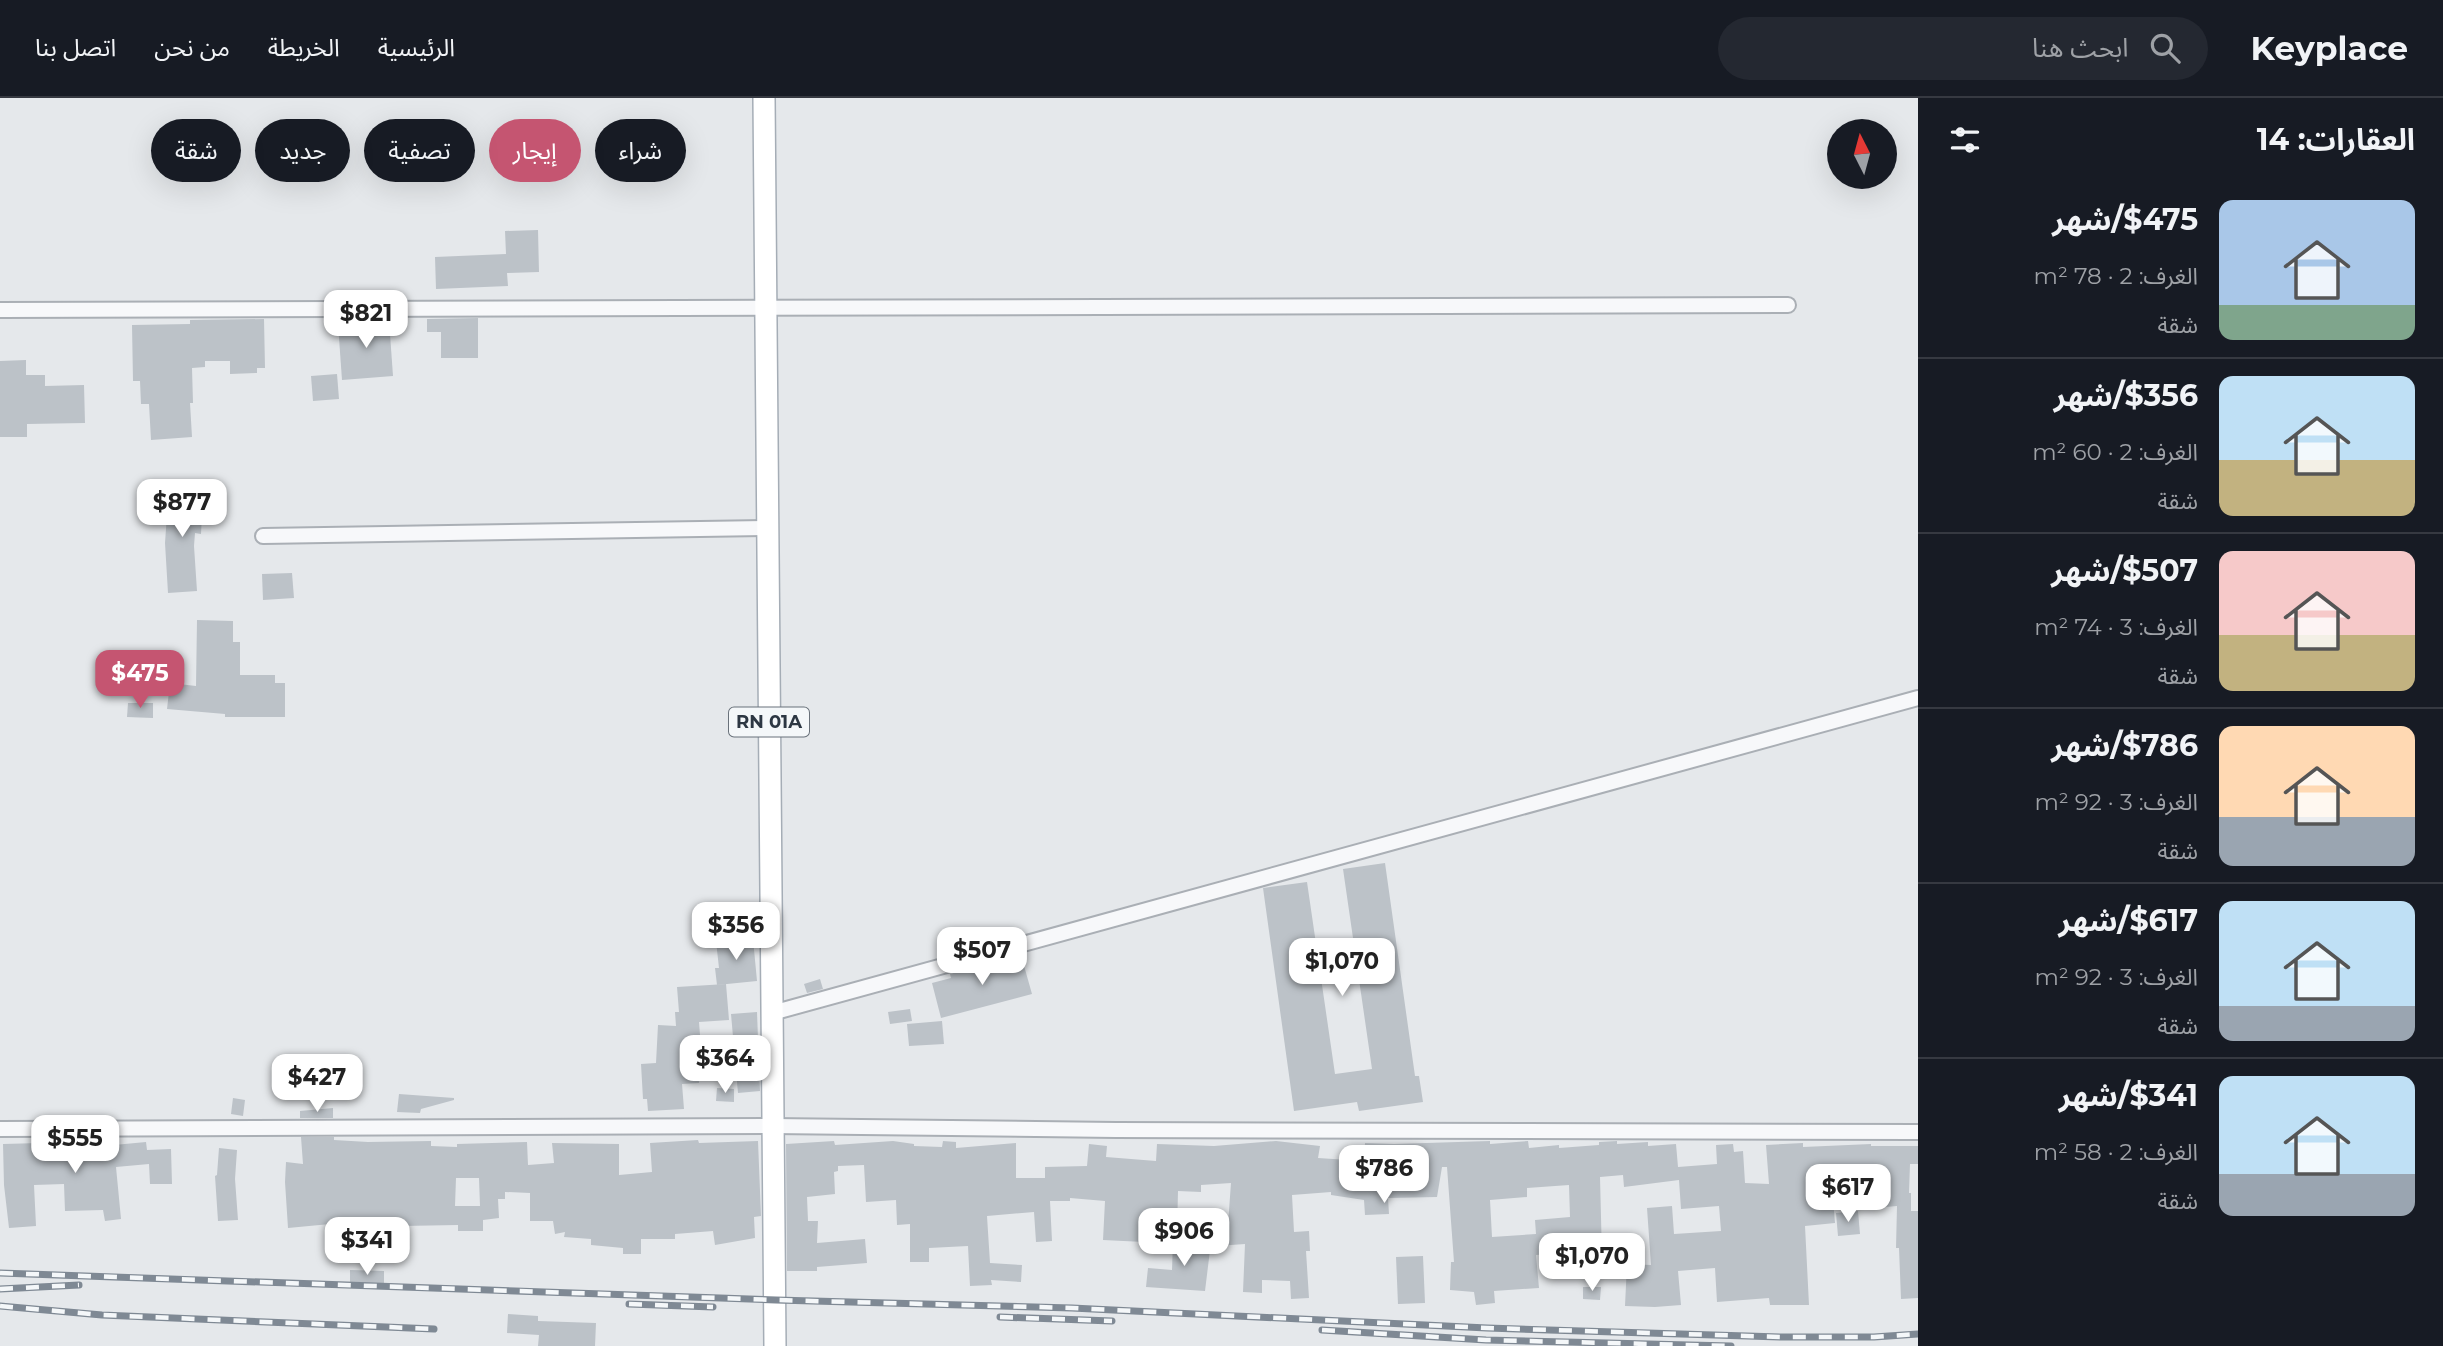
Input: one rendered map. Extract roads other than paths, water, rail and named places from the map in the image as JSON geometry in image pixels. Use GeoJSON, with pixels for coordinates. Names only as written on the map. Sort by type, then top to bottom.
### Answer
{"type":"FeatureCollection","features":[{"type":"Feature","properties":{"kind":"main road","name":"RN 01A"},"geometry":{"type":"LineString","coordinates":[[764,98],[775,1346]]}},
{"type":"Feature","properties":{"kind":"street"},"geometry":{"type":"LineString","coordinates":[[0,310],[1788,305]]}},
{"type":"Feature","properties":{"kind":"street"},"geometry":{"type":"LineString","coordinates":[[263,536],[766,528]]}},
{"type":"Feature","properties":{"kind":"street"},"geometry":{"type":"LineString","coordinates":[[772,1013],[1918,698]]}},
{"type":"Feature","properties":{"kind":"street"},"geometry":{"type":"LineString","coordinates":[[0,1129],[772,1126],[1116,1130],[1918,1132]]}},
{"type":"Feature","properties":{"kind":"railway"},"geometry":{"type":"LineString","coordinates":[[0,1273],[1072,1308],[1487,1328],[1781,1337],[1918,1334]]}},
{"type":"Feature","properties":{"kind":"railway"},"geometry":{"type":"LineString","coordinates":[[0,1289],[79,1285]]}},
{"type":"Feature","properties":{"kind":"railway"},"geometry":{"type":"LineString","coordinates":[[629,1304],[713,1307]]}},
{"type":"Feature","properties":{"kind":"railway"},"geometry":{"type":"LineString","coordinates":[[0,1306],[102,1315],[434,1329]]}},
{"type":"Feature","properties":{"kind":"railway"},"geometry":{"type":"LineString","coordinates":[[1000,1317],[1112,1321]]}},
{"type":"Feature","properties":{"kind":"railway"},"geometry":{"type":"LineString","coordinates":[[1322,1330],[1486,1340],[1731,1346]]}}]}
